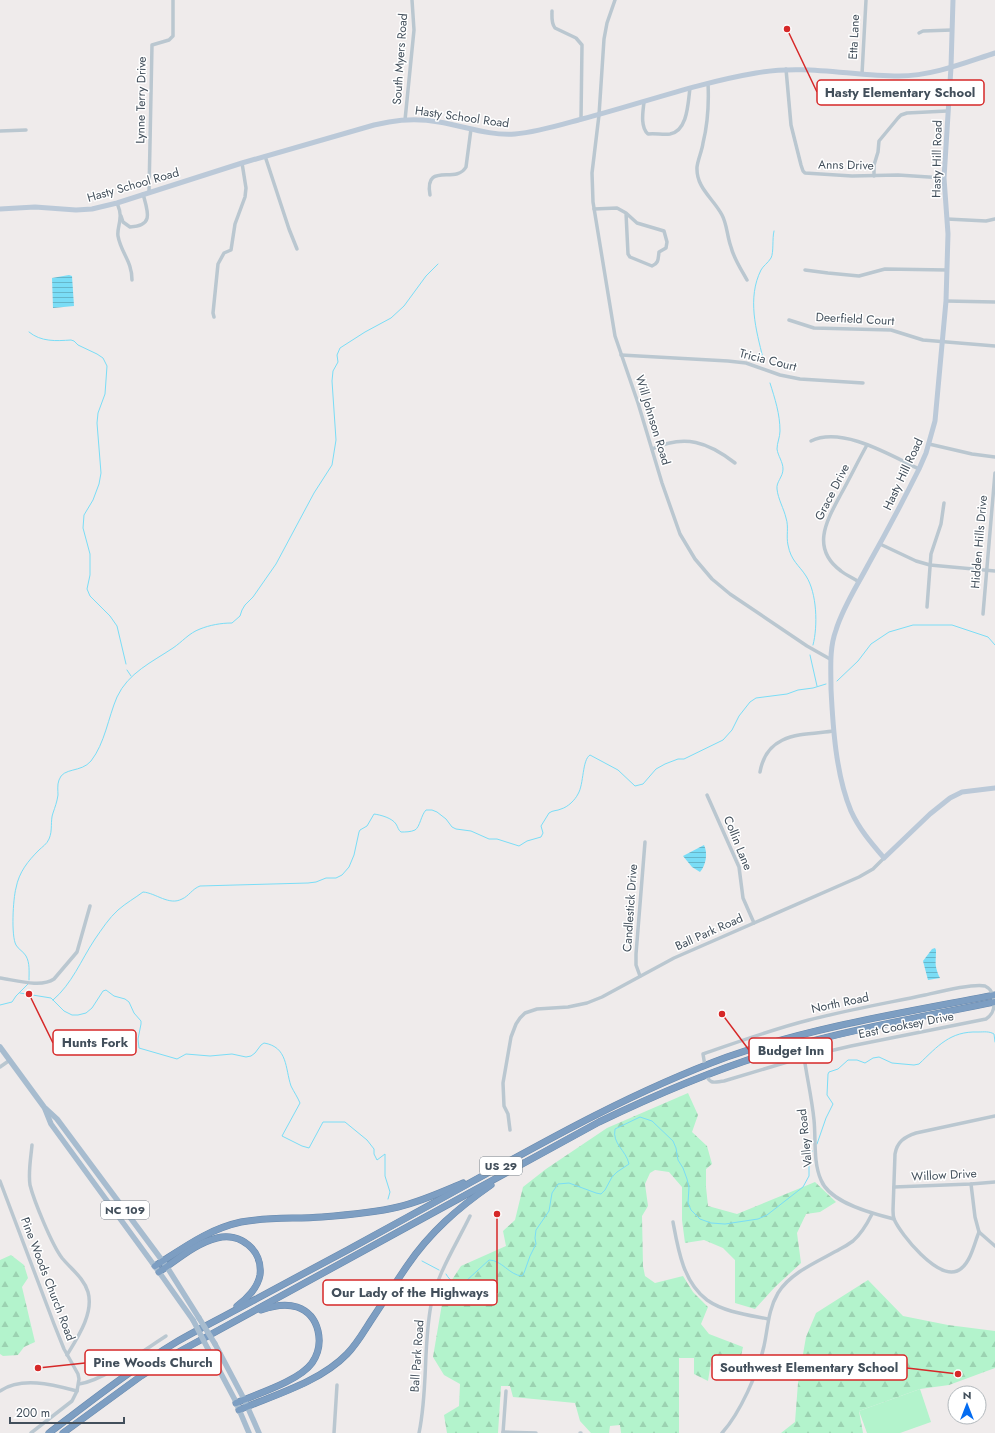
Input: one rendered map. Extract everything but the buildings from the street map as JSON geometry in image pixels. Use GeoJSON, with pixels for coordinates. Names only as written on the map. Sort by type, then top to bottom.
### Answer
{"type":"FeatureCollection","features":[{"type":"Feature","properties":{"kind":"highway","name":"US 29"},"geometry":{"type":"LineString","coordinates":[[49,1433],[138,1366],[178,1341],[621,1102],[681,1075],[729,1056],[815,1032],[867,1020],[994,999]]}},
{"type":"Feature","properties":{"kind":"highway","name":"US 29"},"geometry":{"type":"LineString","coordinates":[[63,1433],[141,1376],[175,1354],[599,1122],[638,1103],[685,1082],[773,1052],[994,999]]}},
{"type":"Feature","properties":{"kind":"highway"},"geometry":{"type":"LineString","coordinates":[[155,1266],[198,1238],[218,1229],[241,1222],[367,1213],[398,1207],[439,1194],[501,1166]]}},
{"type":"Feature","properties":{"kind":"highway"},"geometry":{"type":"LineString","coordinates":[[239,1410],[306,1382],[331,1368],[347,1354],[363,1333],[427,1239],[450,1215],[516,1168]]}},
{"type":"Feature","properties":{"kind":"highway"},"geometry":{"type":"LineString","coordinates":[[159,1272],[202,1243],[218,1238],[230,1237],[239,1239],[250,1245],[256,1254],[259,1264],[260,1274],[257,1284],[242,1302],[224,1316]]}},
{"type":"Feature","properties":{"kind":"highway"},"geometry":{"type":"LineString","coordinates":[[236,1403],[289,1380],[301,1373],[311,1364],[318,1352],[320,1340],[318,1329],[313,1319],[305,1311],[296,1307],[283,1305],[269,1307],[240,1318]]}},
{"type":"Feature","properties":{"kind":"main road","name":"NC 109"},"geometry":{"type":"LineString","coordinates":[[0,1047],[44,1107],[52,1124],[193,1320],[222,1373],[249,1433]]}},
{"type":"Feature","properties":{"kind":"main road","name":"NC 109"},"geometry":{"type":"LineString","coordinates":[[44,1107],[57,1119],[167,1267],[215,1344],[248,1407],[259,1433]]}},
{"type":"Feature","properties":{"kind":"street","name":"Lynne Terry Drive"},"geometry":{"type":"LineString","coordinates":[[149,192],[152,45],[169,40],[173,36],[173,0]]}},
{"type":"Feature","properties":{"kind":"street","name":"South Myers Road"},"geometry":{"type":"LineString","coordinates":[[405,120],[414,30],[412,0]]}},
{"type":"Feature","properties":{"kind":"street","name":"Will Johnson Road"},"geometry":{"type":"LineString","coordinates":[[615,0],[607,23],[604,39],[599,115],[592,173],[594,209],[615,336],[638,403],[662,483],[680,534],[695,559],[712,579],[736,598],[830,660]]}},
{"type":"Feature","properties":{"kind":"street","name":"Etta Lane"},"geometry":{"type":"LineString","coordinates":[[862,74],[866,0]]}},
{"type":"Feature","properties":{"kind":"street","name":"Hasty Hill Road"},"geometry":{"type":"LineString","coordinates":[[884,858],[867,837],[852,812],[842,780],[834,731],[830,660],[836,629],[919,468],[929,444],[935,421],[946,300],[947,219],[944,178],[951,67],[953,0]]}},
{"type":"Feature","properties":{"kind":"street"},"geometry":{"type":"LineString","coordinates":[[552,11],[553,25],[555,28],[576,38],[582,45],[581,119]]}},
{"type":"Feature","properties":{"kind":"street"},"geometry":{"type":"LineString","coordinates":[[919,33],[923,31],[952,30]]}},
{"type":"Feature","properties":{"kind":"street","name":"Hasty School Road"},"geometry":{"type":"LineString","coordinates":[[0,209],[35,207],[76,210],[92,209],[117,203],[265,156],[374,125],[405,120],[435,121],[502,134],[525,133],[599,115],[708,83],[758,72],[786,70],[862,74],[926,74],[995,53]]}},
{"type":"Feature","properties":{"kind":"street","name":"Anns Drive"},"geometry":{"type":"LineString","coordinates":[[786,70],[791,125],[803,171],[805,173],[874,176],[898,175],[944,178]]}},
{"type":"Feature","properties":{"kind":"street"},"geometry":{"type":"LineString","coordinates":[[708,83],[709,103],[707,123],[697,167],[698,177],[704,190],[722,215],[731,249],[747,280]]}},
{"type":"Feature","properties":{"kind":"street"},"geometry":{"type":"LineString","coordinates":[[644,102],[644,126],[646,132],[648,134],[671,134],[676,132],[682,125],[690,88]]}},
{"type":"Feature","properties":{"kind":"street"},"geometry":{"type":"LineString","coordinates":[[874,176],[874,165],[878,152],[879,141],[901,115],[907,113],[947,112]]}},
{"type":"Feature","properties":{"kind":"street"},"geometry":{"type":"LineString","coordinates":[[430,195],[429,184],[434,176],[439,174],[457,175],[466,167],[471,129]]}},
{"type":"Feature","properties":{"kind":"street"},"geometry":{"type":"LineString","coordinates":[[0,131],[26,130]]}},
{"type":"Feature","properties":{"kind":"street"},"geometry":{"type":"LineString","coordinates":[[265,156],[297,249]]}},
{"type":"Feature","properties":{"kind":"street"},"geometry":{"type":"LineString","coordinates":[[214,317],[213,313],[218,264],[224,253],[231,250],[235,224],[245,197],[246,180],[242,163]]}},
{"type":"Feature","properties":{"kind":"street"},"geometry":{"type":"LineString","coordinates":[[117,203],[120,215],[124,222],[130,227],[142,225],[146,222],[148,216],[143,194]]}},
{"type":"Feature","properties":{"kind":"street"},"geometry":{"type":"LineString","coordinates":[[594,209],[617,208],[626,213],[637,223],[664,231],[667,242],[666,248],[659,252],[656,264],[652,266],[630,257],[628,254],[626,213]]}},
{"type":"Feature","properties":{"kind":"street"},"geometry":{"type":"LineString","coordinates":[[120,215],[118,232],[119,239],[132,270],[132,280]]}},
{"type":"Feature","properties":{"kind":"street"},"geometry":{"type":"LineString","coordinates":[[947,219],[995,220]]}},
{"type":"Feature","properties":{"kind":"street"},"geometry":{"type":"LineString","coordinates":[[804,270],[859,276],[885,269],[947,270]]}},
{"type":"Feature","properties":{"kind":"street"},"geometry":{"type":"LineString","coordinates":[[946,300],[995,302]]}},
{"type":"Feature","properties":{"kind":"street","name":"Deerfield Court"},"geometry":{"type":"LineString","coordinates":[[789,320],[814,328],[891,330],[916,338],[943,342],[995,346]]}},
{"type":"Feature","properties":{"kind":"street","name":"Tricia Court"},"geometry":{"type":"LineString","coordinates":[[621,355],[746,363],[780,375],[800,379],[863,383]]}},
{"type":"Feature","properties":{"kind":"street"},"geometry":{"type":"LineString","coordinates":[[811,441],[819,437],[829,436],[848,439],[867,445],[919,468]]}},
{"type":"Feature","properties":{"kind":"street"},"geometry":{"type":"LineString","coordinates":[[652,449],[672,442],[692,442],[709,446],[724,454],[736,463]]}},
{"type":"Feature","properties":{"kind":"street"},"geometry":{"type":"LineString","coordinates":[[929,444],[972,454],[995,457]]}},
{"type":"Feature","properties":{"kind":"street","name":"Grace Drive"},"geometry":{"type":"LineString","coordinates":[[859,582],[842,571],[832,562],[825,552],[823,532],[829,517],[867,445]]}},
{"type":"Feature","properties":{"kind":"street","name":"Hidden Hills Drive"},"geometry":{"type":"LineString","coordinates":[[983,614],[995,473]]}},
{"type":"Feature","properties":{"kind":"street"},"geometry":{"type":"LineString","coordinates":[[927,607],[933,546],[941,524],[944,503]]}},
{"type":"Feature","properties":{"kind":"street"},"geometry":{"type":"LineString","coordinates":[[880,544],[916,561],[930,565],[995,571]]}},
{"type":"Feature","properties":{"kind":"street"},"geometry":{"type":"LineString","coordinates":[[760,772],[765,756],[770,748],[782,739],[799,735],[834,731]]}},
{"type":"Feature","properties":{"kind":"street","name":"Ball Park Road"},"geometry":{"type":"LineString","coordinates":[[510,1130],[508,1114],[504,1106],[503,1084],[510,1037],[520,1018],[526,1013],[532,1010],[568,1007],[588,1003],[674,958],[859,877],[873,869],[930,814],[950,798],[962,792],[995,788]]}},
{"type":"Feature","properties":{"kind":"street","name":"Collin Lane"},"geometry":{"type":"LineString","coordinates":[[707,795],[739,867],[743,898],[754,923]]}},
{"type":"Feature","properties":{"kind":"street","name":"Candlestick Drive"},"geometry":{"type":"LineString","coordinates":[[640,976],[636,965],[636,954],[645,842]]}},
{"type":"Feature","properties":{"kind":"street"},"geometry":{"type":"LineString","coordinates":[[0,978],[35,983],[50,982],[54,979],[77,952],[90,906]]}},
{"type":"Feature","properties":{"kind":"street","name":"North Road"},"geometry":{"type":"LineString","coordinates":[[705,1066],[703,1054],[811,1019],[975,986],[985,986],[990,990],[994,999]]}},
{"type":"Feature","properties":{"kind":"street","name":"East Cooksey Drive"},"geometry":{"type":"LineString","coordinates":[[804,1057],[986,1019],[991,1015],[994,1009],[994,999]]}},
{"type":"Feature","properties":{"kind":"street"},"geometry":{"type":"LineString","coordinates":[[706,1075],[712,1083],[724,1081],[804,1057]]}},
{"type":"Feature","properties":{"kind":"street","name":"Valley Road"},"geometry":{"type":"LineString","coordinates":[[804,1057],[814,1121],[816,1160],[820,1179],[828,1190],[835,1196],[872,1214],[894,1219]]}},
{"type":"Feature","properties":{"kind":"street"},"geometry":{"type":"LineString","coordinates":[[0,1067],[10,1060]]}},
{"type":"Feature","properties":{"kind":"street"},"geometry":{"type":"LineString","coordinates":[[979,1232],[965,1265],[956,1272],[950,1273],[936,1267],[914,1249],[894,1219],[895,1154],[896,1147],[906,1136],[995,1116]]}},
{"type":"Feature","properties":{"kind":"street"},"geometry":{"type":"LineString","coordinates":[[32,1145],[30,1185],[34,1197],[57,1250],[84,1284],[88,1293],[85,1324],[67,1354]]}},
{"type":"Feature","properties":{"kind":"street","name":"Pine Woods Church Road"},"geometry":{"type":"LineString","coordinates":[[0,1181],[45,1303],[67,1354],[78,1374],[79,1384]]}},
{"type":"Feature","properties":{"kind":"street","name":"Willow Drive"},"geometry":{"type":"LineString","coordinates":[[894,1187],[995,1182]]}},
{"type":"Feature","properties":{"kind":"street"},"geometry":{"type":"LineString","coordinates":[[971,1184],[975,1217],[979,1232],[995,1246]]}},
{"type":"Feature","properties":{"kind":"street"},"geometry":{"type":"LineString","coordinates":[[722,1433],[730,1424],[737,1412],[756,1370],[763,1351],[771,1308],[778,1293],[789,1280],[852,1242],[866,1225],[872,1214]]}},
{"type":"Feature","properties":{"kind":"street","name":"Ball Park Road"},"geometry":{"type":"LineString","coordinates":[[420,1433],[425,1388],[428,1326],[433,1297],[442,1272],[470,1216]]}},
{"type":"Feature","properties":{"kind":"street"},"geometry":{"type":"LineString","coordinates":[[673,1222],[685,1272],[706,1299],[730,1311],[768,1319]]}},
{"type":"Feature","properties":{"kind":"street"},"geometry":{"type":"LineString","coordinates":[[30,1433],[72,1401],[79,1384],[102,1376],[166,1336]]}},
{"type":"Feature","properties":{"kind":"street"},"geometry":{"type":"LineString","coordinates":[[0,1391],[7,1387],[20,1384],[48,1384],[77,1391]]}},
{"type":"Feature","properties":{"kind":"street"},"geometry":{"type":"LineString","coordinates":[[334,1433],[337,1385]]}},
{"type":"Feature","properties":{"kind":"street"},"geometry":{"type":"LineString","coordinates":[[506,1391],[503,1432],[536,1433]]}},
{"type":"Feature","properties":{"kind":"green space"},"geometry":{"type":"Polygon","coordinates":[[[688,1093],[698,1115],[692,1132],[707,1146],[712,1164],[706,1169],[708,1206],[737,1214],[815,1182],[836,1202],[820,1212],[806,1214],[797,1233],[801,1263],[775,1287],[755,1309],[735,1303],[735,1260],[723,1248],[704,1240],[685,1243],[682,1220],[682,1187],[669,1172],[655,1170],[650,1173],[645,1184],[648,1206],[642,1216],[643,1266],[645,1276],[655,1283],[683,1276],[693,1292],[708,1307],[701,1324],[709,1334],[743,1347],[740,1361],[711,1362],[708,1381],[694,1374],[694,1358],[679,1358],[679,1433],[621,1433],[620,1425],[610,1426],[609,1433],[591,1433],[580,1421],[575,1403],[513,1397],[510,1386],[501,1386],[498,1433],[447,1433],[444,1415],[459,1406],[460,1384],[444,1375],[433,1357],[444,1292],[461,1266],[506,1246],[503,1231],[515,1220],[523,1187],[546,1169],[607,1128],[688,1093]]]}},
{"type":"Feature","properties":{"kind":"green space"},"geometry":{"type":"Polygon","coordinates":[[[11,1255],[24,1265],[28,1278],[22,1287],[35,1342],[24,1347],[18,1355],[3,1356],[0,1354],[0,1260],[11,1255]]]}},
{"type":"Feature","properties":{"kind":"green space"},"geometry":{"type":"Polygon","coordinates":[[[868,1280],[903,1316],[948,1325],[995,1331],[995,1368],[949,1385],[920,1389],[859,1411],[863,1433],[781,1433],[795,1422],[798,1383],[806,1337],[816,1313],[868,1280]]]}},
{"type":"Feature","properties":{"kind":"green space"},"geometry":{"type":"Polygon","coordinates":[[[920,1389],[931,1422],[900,1433],[867,1433],[859,1411],[920,1389]]]}},
{"type":"Feature","properties":{"kind":"water"},"geometry":{"type":"Polygon","coordinates":[[[69,275],[72,276],[74,306],[53,308],[52,278],[69,275]]]}},
{"type":"Feature","properties":{"kind":"water"},"geometry":{"type":"Polygon","coordinates":[[[704,845],[706,859],[700,872],[692,867],[683,856],[704,845]]]}},
{"type":"Feature","properties":{"kind":"water"},"geometry":{"type":"Polygon","coordinates":[[[935,948],[936,967],[940,978],[928,980],[923,961],[932,949],[935,948]]]}},
{"type":"Feature","properties":{"kind":"waterway"},"geometry":{"type":"LineString","coordinates":[[763,358],[754,314],[754,292],[761,270],[770,260],[772,255],[774,231]]}},
{"type":"Feature","properties":{"kind":"waterway"},"geometry":{"type":"LineString","coordinates":[[29,980],[27,959],[17,946],[13,934],[13,908],[15,893],[17,882],[24,867],[49,839],[52,816],[57,802],[58,784],[61,776],[68,771],[87,765],[96,754],[117,697],[127,681],[149,663],[173,648],[189,635],[212,625],[232,623],[240,616],[245,605],[253,597],[276,564],[314,493],[332,465],[336,440],[332,381],[333,371],[338,362],[337,355],[340,348],[391,318],[404,306],[426,276],[438,264]]}},
{"type":"Feature","properties":{"kind":"waterway"},"geometry":{"type":"LineString","coordinates":[[29,332],[39,338],[54,341],[74,341],[78,345],[103,358],[107,366],[105,394],[98,413],[97,423],[101,473],[99,484],[93,500],[84,515],[83,528],[90,554],[90,575],[87,589],[90,596],[110,616],[117,626],[126,664]]}},
{"type":"Feature","properties":{"kind":"waterway"},"geometry":{"type":"LineString","coordinates":[[770,383],[777,407],[780,425],[777,449],[783,469],[777,486],[778,493],[787,521],[787,542],[789,550],[793,559],[810,583],[812,591],[816,610],[816,629],[813,645]]}},
{"type":"Feature","properties":{"kind":"waterway"},"geometry":{"type":"LineString","coordinates":[[837,681],[858,661],[871,644],[889,632],[913,625],[952,625],[988,637],[995,645]]}},
{"type":"Feature","properties":{"kind":"waterway"},"geometry":{"type":"LineString","coordinates":[[810,655],[817,686]]}},
{"type":"Feature","properties":{"kind":"waterway"},"geometry":{"type":"LineString","coordinates":[[127,670],[131,676]]}},
{"type":"Feature","properties":{"kind":"waterway"},"geometry":{"type":"LineString","coordinates":[[53,1000],[66,987],[95,939],[109,920],[121,907],[143,892],[167,900],[177,901],[184,898],[200,886],[308,883],[326,878],[336,878],[342,875],[349,867],[354,855],[359,832],[367,826],[374,814],[389,818],[396,824],[401,832],[406,832],[415,830],[426,810],[432,810],[446,819],[452,827],[456,829],[471,831],[489,839],[497,839],[519,846],[527,841],[541,837],[543,833],[541,826],[549,813],[566,807],[575,799],[580,790],[587,758],[590,755],[618,770],[635,786],[643,784],[656,769],[665,764],[678,759],[684,759],[723,740],[732,730],[739,716],[750,702],[756,698],[787,694],[826,684]]}},
{"type":"Feature","properties":{"kind":"waterway"},"geometry":{"type":"LineString","coordinates":[[0,1005],[12,1002],[28,984]]}},
{"type":"Feature","properties":{"kind":"waterway"},"geometry":{"type":"LineString","coordinates":[[20,993],[51,998],[64,1011],[72,1015],[78,1015],[86,1013],[92,1008],[103,991],[106,990],[114,996],[125,999],[129,1002],[134,1013],[141,1021],[138,1039],[139,1048],[177,1059],[186,1054],[210,1056],[232,1054],[246,1057],[255,1053],[264,1043],[272,1045],[282,1054],[291,1086],[300,1103],[282,1136],[309,1148],[323,1122],[345,1122],[367,1140],[374,1149],[374,1154],[377,1160],[385,1154],[385,1176],[390,1192],[388,1199]]}},
{"type":"Feature","properties":{"kind":"waterway"},"geometry":{"type":"LineString","coordinates":[[817,1144],[826,1118],[833,1104],[827,1095],[828,1074],[829,1072],[838,1069],[848,1060],[857,1060],[865,1063],[873,1058],[879,1057],[892,1063],[919,1064],[945,1041],[968,1032],[990,1032],[994,1034],[995,1042]]}},
{"type":"Feature","properties":{"kind":"waterway"},"geometry":{"type":"LineString","coordinates":[[446,1274],[454,1282],[465,1282],[489,1260],[498,1262],[513,1273],[522,1276],[536,1244],[536,1230],[549,1211],[552,1193],[558,1184],[569,1183],[601,1194],[612,1177],[629,1164],[617,1143],[615,1129],[640,1117],[652,1121],[673,1141],[678,1160],[687,1179],[689,1187],[688,1203],[691,1210],[700,1219],[711,1223],[725,1224],[758,1219],[767,1215],[803,1187],[809,1176],[809,1160],[812,1151]]}},
{"type":"Feature","properties":{"kind":"waterway"},"geometry":{"type":"LineString","coordinates":[[422,1261],[439,1270]]}},
{"type":"Feature","properties":{"kind":"place","name":"Hasty Elementary School"},"geometry":{"type":"Point","coordinates":[787,29]}},
{"type":"Feature","properties":{"kind":"place","name":"Hunts Fork"},"geometry":{"type":"Point","coordinates":[29,994]}},
{"type":"Feature","properties":{"kind":"place","name":"Budget Inn"},"geometry":{"type":"Point","coordinates":[722,1014]}},
{"type":"Feature","properties":{"kind":"place","name":"Our Lady of the Highways"},"geometry":{"type":"Point","coordinates":[497,1214]}},
{"type":"Feature","properties":{"kind":"place","name":"Pine Woods Church"},"geometry":{"type":"Point","coordinates":[38,1368]}},
{"type":"Feature","properties":{"kind":"place","name":"Southwest Elementary School"},"geometry":{"type":"Point","coordinates":[958,1374]}}]}
